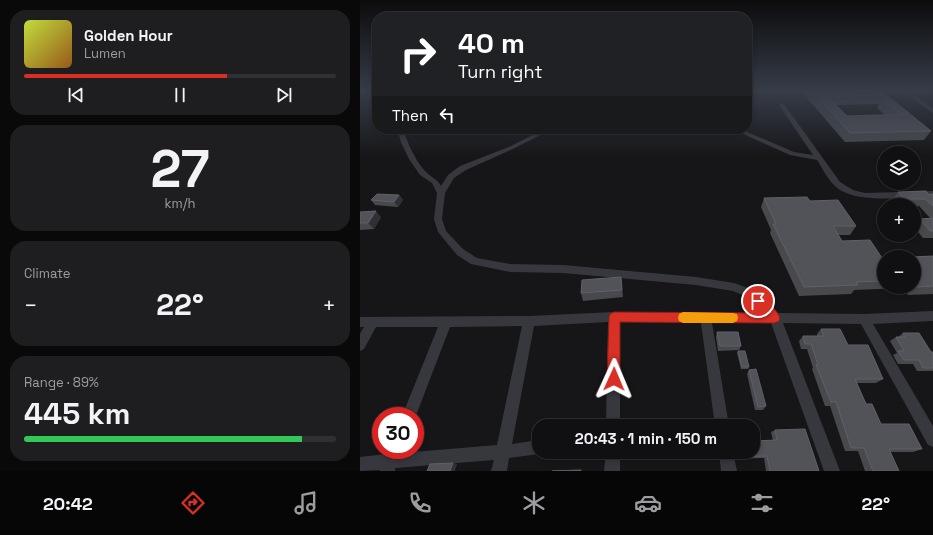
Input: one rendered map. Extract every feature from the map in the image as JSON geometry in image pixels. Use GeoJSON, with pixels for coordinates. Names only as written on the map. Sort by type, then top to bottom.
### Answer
{"type":"FeatureCollection","features":[{"type":"Feature","properties":{"kind":"street"},"geometry":{"type":"LineString","coordinates":[[788,113],[837,184],[854,194],[865,196],[933,194]]}},
{"type":"Feature","properties":{"kind":"street"},"geometry":{"type":"LineString","coordinates":[[402,134],[413,159],[423,173],[435,182],[441,193]]}},
{"type":"Feature","properties":{"kind":"street"},"geometry":{"type":"LineString","coordinates":[[539,134],[513,147],[463,168],[451,177],[441,193],[438,219],[442,232],[460,252],[474,261],[510,268],[563,268],[696,281],[734,287],[749,293],[775,318],[832,471]]}},
{"type":"Feature","properties":{"kind":"street"},"geometry":{"type":"LineString","coordinates":[[746,134],[792,154],[819,158]]}},
{"type":"Feature","properties":{"kind":"street"},"geometry":{"type":"LineString","coordinates":[[360,322],[529,321],[614,317],[864,318],[933,316]]}},
{"type":"Feature","properties":{"kind":"street"},"geometry":{"type":"LineString","coordinates":[[613,419],[614,317]]}},
{"type":"Feature","properties":{"kind":"street"},"geometry":{"type":"LineString","coordinates":[[706,318],[721,419]]}},
{"type":"Feature","properties":{"kind":"street"},"geometry":{"type":"LineString","coordinates":[[864,318],[928,422],[933,440]]}},
{"type":"Feature","properties":{"kind":"street"},"geometry":{"type":"LineString","coordinates":[[413,407],[446,321]]}},
{"type":"Feature","properties":{"kind":"street"},"geometry":{"type":"LineString","coordinates":[[499,471],[529,321]]}},
{"type":"Feature","properties":{"kind":"street"},"geometry":{"type":"LineString","coordinates":[[360,345],[373,322]]}},
{"type":"Feature","properties":{"kind":"street"},"geometry":{"type":"LineString","coordinates":[[360,464],[503,452],[532,448]]}},
{"type":"Feature","properties":{"kind":"street"},"geometry":{"type":"LineString","coordinates":[[612,471],[613,459]]}},
{"type":"Feature","properties":{"kind":"street"},"geometry":{"type":"LineString","coordinates":[[727,459],[729,471]]}},
{"type":"Feature","properties":{"kind":"building"},"geometry":{"type":"Polygon","coordinates":[[[832,113],[844,113],[847,116],[910,114],[931,131],[850,133],[832,113]]]}},
{"type":"Feature","properties":{"kind":"building"},"geometry":{"type":"Polygon","coordinates":[[[926,191],[929,195],[933,194],[933,206],[925,199],[903,198],[898,192],[926,191]]]}},
{"type":"Feature","properties":{"kind":"building"},"geometry":{"type":"Polygon","coordinates":[[[377,194],[399,195],[394,202],[371,200],[377,194]]]}},
{"type":"Feature","properties":{"kind":"building"},"geometry":{"type":"Polygon","coordinates":[[[807,197],[810,201],[838,200],[856,226],[833,226],[842,241],[870,240],[877,250],[877,281],[856,282],[858,285],[804,287],[773,224],[776,224],[764,198],[807,197]]]}},
{"type":"Feature","properties":{"kind":"building"},"geometry":{"type":"Polygon","coordinates":[[[376,211],[368,223],[360,223],[360,212],[376,211]]]}},
{"type":"Feature","properties":{"kind":"building"},"geometry":{"type":"Polygon","coordinates":[[[933,218],[933,231],[930,231],[921,219],[933,218]]]}},
{"type":"Feature","properties":{"kind":"building"},"geometry":{"type":"Polygon","coordinates":[[[933,256],[933,286],[921,287],[921,257],[933,256]]]}},
{"type":"Feature","properties":{"kind":"building"},"geometry":{"type":"Polygon","coordinates":[[[621,277],[622,290],[581,293],[582,280],[621,277]]]}},
{"type":"Feature","properties":{"kind":"building"},"geometry":{"type":"Polygon","coordinates":[[[821,329],[840,329],[848,345],[868,345],[883,379],[855,379],[866,404],[872,404],[881,424],[909,424],[922,449],[889,449],[899,471],[873,471],[864,448],[851,448],[836,402],[831,402],[816,365],[818,365],[811,344],[805,344],[803,336],[824,336],[821,329]]]}},
{"type":"Feature","properties":{"kind":"building"},"geometry":{"type":"Polygon","coordinates":[[[717,332],[738,332],[741,346],[720,346],[717,332]]]}},
{"type":"Feature","properties":{"kind":"building"},"geometry":{"type":"Polygon","coordinates":[[[903,333],[919,333],[931,352],[933,352],[933,368],[923,368],[919,360],[904,360],[898,351],[904,351],[896,337],[905,337],[903,333]]]}},
{"type":"Feature","properties":{"kind":"building"},"geometry":{"type":"Polygon","coordinates":[[[738,351],[745,351],[749,367],[742,367],[738,351]]]}},
{"type":"Feature","properties":{"kind":"building"},"geometry":{"type":"Polygon","coordinates":[[[756,369],[766,406],[758,407],[749,370],[756,369]]]}},
{"type":"Feature","properties":{"kind":"building"},"geometry":{"type":"Polygon","coordinates":[[[805,429],[819,471],[770,471],[767,456],[760,456],[760,441],[777,440],[775,430],[805,429]]]}},
{"type":"Feature","properties":{"kind":"building"},"geometry":{"type":"Polygon","coordinates":[[[453,463],[450,471],[427,471],[430,464],[453,463]]]}},
{"type":"Feature","properties":{"kind":"building"},"geometry":{"type":"Polygon","coordinates":[[[581,470],[581,471],[552,471],[581,470]]]}},
{"type":"Feature","properties":{"kind":"slow traffic"},"geometry":{"type":"LineString","coordinates":[[683,318],[733,318]]}},
{"type":"Feature","properties":{"kind":"route"},"geometry":{"type":"LineString","coordinates":[[614,379],[614,317],[775,318],[758,301]]}}]}
